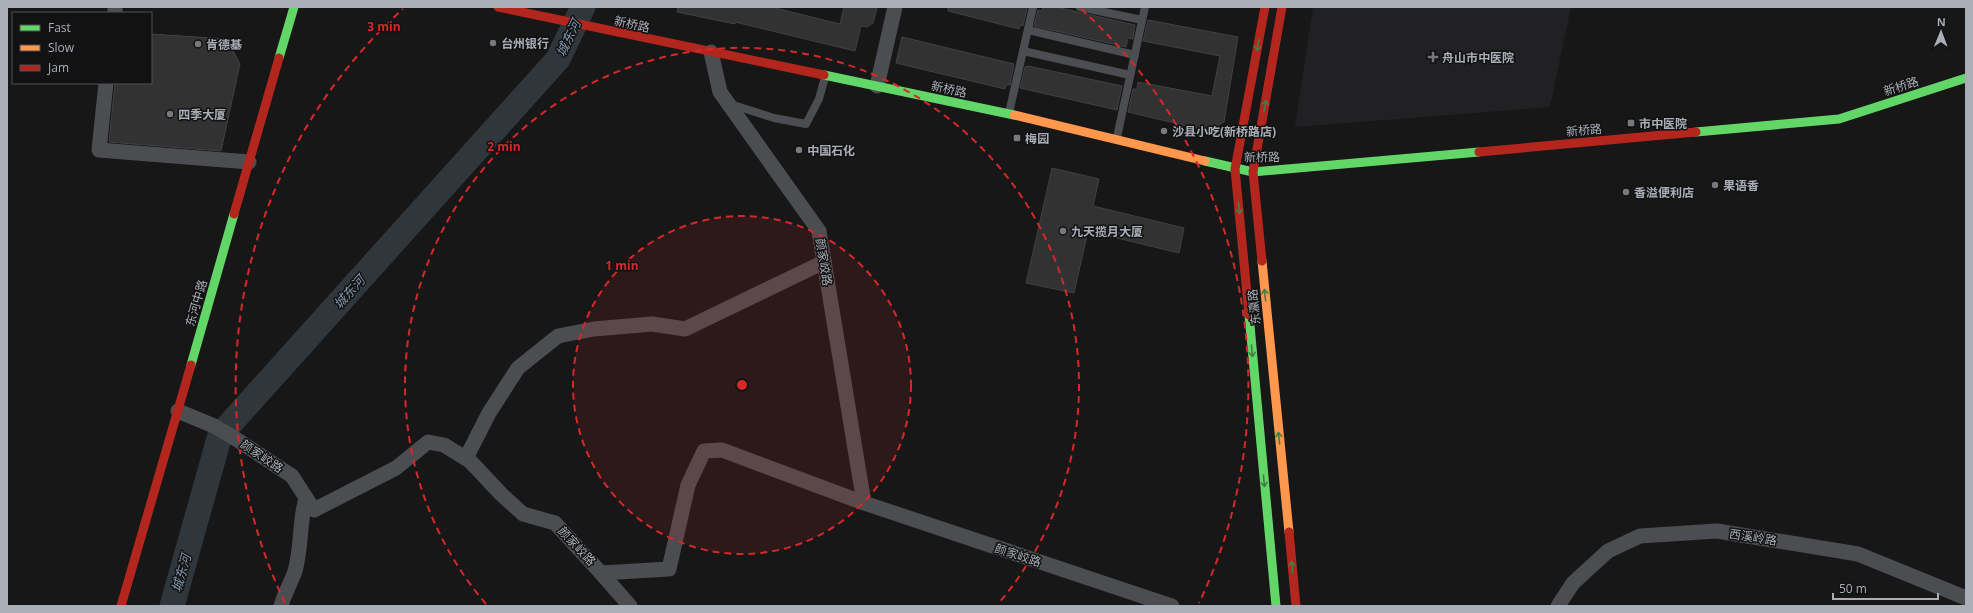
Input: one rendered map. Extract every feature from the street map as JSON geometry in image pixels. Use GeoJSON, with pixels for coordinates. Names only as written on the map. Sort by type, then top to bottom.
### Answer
{"type":"FeatureCollection","features":[{"type":"Feature","properties":{"kind":"street","name":"东河中路"},"geometry":{"type":"LineString","coordinates":[[122,606],[294,7]]}},
{"type":"Feature","properties":{"kind":"street","name":"新桥路"},"geometry":{"type":"LineString","coordinates":[[498,7],[1009,114],[1117,139],[1235,169],[1253,172],[1839,119],[1966,78]]}},
{"type":"Feature","properties":{"kind":"street","name":"新桥路"},"geometry":{"type":"LineString","coordinates":[[522,7],[544,16]]}},
{"type":"Feature","properties":{"kind":"street"},"geometry":{"type":"LineString","coordinates":[[877,86],[895,7]]}},
{"type":"Feature","properties":{"kind":"street","name":"东瀛路"},"geometry":{"type":"LineString","coordinates":[[1265,7],[1235,169],[1276,606]]}},
{"type":"Feature","properties":{"kind":"street","name":"东瀛路"},"geometry":{"type":"LineString","coordinates":[[1282,7],[1253,172],[1296,606]]}},
{"type":"Feature","properties":{"kind":"street","name":"颜家峧路"},"geometry":{"type":"LineString","coordinates":[[711,52],[720,92],[819,231],[864,503]]}},
{"type":"Feature","properties":{"kind":"street"},"geometry":{"type":"LineString","coordinates":[[106,84],[99,150],[249,162]]}},
{"type":"Feature","properties":{"kind":"street"},"geometry":{"type":"LineString","coordinates":[[466,458],[489,414],[518,368],[558,336],[594,329],[652,324],[685,329],[824,262]]}},
{"type":"Feature","properties":{"kind":"street","name":"颜家峧路"},"geometry":{"type":"LineString","coordinates":[[178,411],[214,426],[292,476],[314,510],[396,468],[428,442],[444,445],[470,461],[501,494],[523,514],[555,523],[601,573],[668,569],[688,485],[704,451],[722,450],[864,503],[1172,606]]}},
{"type":"Feature","properties":{"kind":"street"},"geometry":{"type":"LineString","coordinates":[[281,606],[295,572],[303,508],[306,498]]}},
{"type":"Feature","properties":{"kind":"street","name":"西溪岭路"},"geometry":{"type":"LineString","coordinates":[[1558,606],[1573,583],[1608,551],[1640,536],[1716,532],[1858,554],[1966,598]]}},
{"type":"Feature","properties":{"kind":"street"},"geometry":{"type":"LineString","coordinates":[[601,573],[630,606]]}},
{"type":"Feature","properties":{"kind":"lane"},"geometry":{"type":"LineString","coordinates":[[1009,114],[1033,7]]}},
{"type":"Feature","properties":{"kind":"lane"},"geometry":{"type":"LineString","coordinates":[[1080,7],[1142,20]]}},
{"type":"Feature","properties":{"kind":"lane"},"geometry":{"type":"LineString","coordinates":[[1117,139],[1145,7]]}},
{"type":"Feature","properties":{"kind":"lane"},"geometry":{"type":"LineString","coordinates":[[1028,30],[1135,54]]}},
{"type":"Feature","properties":{"kind":"lane"},"geometry":{"type":"LineString","coordinates":[[1023,51],[1130,76]]}},
{"type":"Feature","properties":{"kind":"lane"},"geometry":{"type":"LineString","coordinates":[[728,103],[774,118],[806,124],[819,99],[826,75]]}},
{"type":"Feature","properties":{"kind":"shaded area","name":"舟山市中医院"},"geometry":{"type":"Polygon","coordinates":[[[1313,7],[1571,7],[1550,107],[1295,127],[1313,7]]]}},
{"type":"Feature","properties":{"kind":"building"},"geometry":{"type":"Polygon","coordinates":[[[678,7],[771,7],[840,24],[844,7],[877,7],[873,23],[867,27],[861,26],[855,51],[735,22],[735,24],[677,12],[678,7]]]}},
{"type":"Feature","properties":{"kind":"building"},"geometry":{"type":"Polygon","coordinates":[[[948,7],[1027,8],[1023,26],[1020,25],[1019,29],[948,11],[948,7]]]}},
{"type":"Feature","properties":{"kind":"building"},"geometry":{"type":"Polygon","coordinates":[[[1043,7],[1056,7],[1135,25],[1133,39],[1128,38],[1126,47],[1034,26],[1038,10],[1042,11],[1043,7]]]}},
{"type":"Feature","properties":{"kind":"building"},"geometry":{"type":"Polygon","coordinates":[[[1148,20],[1238,37],[1224,122],[1208,131],[1128,112],[1133,89],[1137,89],[1138,82],[1212,96],[1220,56],[1143,41],[1148,20]]]}},
{"type":"Feature","properties":{"kind":"building","name":"四季大厦"},"geometry":{"type":"Polygon","coordinates":[[[152,34],[227,39],[240,64],[221,151],[109,142],[115,84],[152,84],[152,34]]]}},
{"type":"Feature","properties":{"kind":"building"},"geometry":{"type":"Polygon","coordinates":[[[902,37],[1014,64],[1010,85],[1006,85],[1005,89],[896,63],[902,37]]]}},
{"type":"Feature","properties":{"kind":"building"},"geometry":{"type":"Polygon","coordinates":[[[1028,66],[1122,86],[1117,110],[1020,88],[1025,67],[1028,66]]]}},
{"type":"Feature","properties":{"kind":"building","name":"九天揽月大厦"},"geometry":{"type":"Polygon","coordinates":[[[1052,168],[1099,179],[1093,206],[1184,228],[1179,253],[1088,231],[1074,293],[1026,283],[1052,168]]]}},
{"type":"Feature","properties":{"kind":"waterway","name":"城东河"},"geometry":{"type":"LineString","coordinates":[[172,606],[220,435],[558,59],[583,7]]}},
{"type":"Feature","properties":{"kind":"traffic: fast"},"geometry":{"type":"LineString","coordinates":[[279,58],[294,7]]}},
{"type":"Feature","properties":{"kind":"traffic: fast"},"geometry":{"type":"LineString","coordinates":[[824,75],[1014,115]]}},
{"type":"Feature","properties":{"kind":"traffic: fast"},"geometry":{"type":"LineString","coordinates":[[1696,132],[1839,119],[1966,78]]}},
{"type":"Feature","properties":{"kind":"traffic: fast"},"geometry":{"type":"LineString","coordinates":[[1205,161],[1253,172],[1479,152]]}},
{"type":"Feature","properties":{"kind":"traffic: fast"},"geometry":{"type":"LineString","coordinates":[[191,365],[234,214]]}},
{"type":"Feature","properties":{"kind":"traffic: fast"},"geometry":{"type":"LineString","coordinates":[[1249,315],[1276,606]]}},
{"type":"Feature","properties":{"kind":"traffic: slow"},"geometry":{"type":"LineString","coordinates":[[1014,115],[1205,161]]}},
{"type":"Feature","properties":{"kind":"traffic: slow"},"geometry":{"type":"LineString","coordinates":[[1262,261],[1289,532]]}},
{"type":"Feature","properties":{"kind":"traffic: jam"},"geometry":{"type":"LineString","coordinates":[[498,7],[824,75]]}},
{"type":"Feature","properties":{"kind":"traffic: jam"},"geometry":{"type":"LineString","coordinates":[[1249,315],[1235,169],[1265,7]]}},
{"type":"Feature","properties":{"kind":"traffic: jam"},"geometry":{"type":"LineString","coordinates":[[1262,261],[1253,172],[1282,7]]}},
{"type":"Feature","properties":{"kind":"traffic: jam"},"geometry":{"type":"LineString","coordinates":[[234,214],[279,58]]}},
{"type":"Feature","properties":{"kind":"traffic: jam"},"geometry":{"type":"LineString","coordinates":[[1479,152],[1696,132]]}},
{"type":"Feature","properties":{"kind":"traffic: jam"},"geometry":{"type":"LineString","coordinates":[[121,606],[191,365]]}},
{"type":"Feature","properties":{"kind":"traffic: jam"},"geometry":{"type":"LineString","coordinates":[[1289,532],[1296,606]]}},
{"type":"Feature","properties":{"kind":"place","name":"台州银行"},"geometry":{"type":"Point","coordinates":[493,43]}},
{"type":"Feature","properties":{"kind":"place","name":"肯德基"},"geometry":{"type":"Point","coordinates":[198,44]}},
{"type":"Feature","properties":{"kind":"place","name":"舟山市中医院"},"geometry":{"type":"Point","coordinates":[1433,57]}},
{"type":"Feature","properties":{"kind":"place","name":"四季大厦"},"geometry":{"type":"Point","coordinates":[170,114]}},
{"type":"Feature","properties":{"kind":"place","name":"市中医院"},"geometry":{"type":"Point","coordinates":[1631,123]}},
{"type":"Feature","properties":{"kind":"place","name":"沙县小吃(新桥路店)"},"geometry":{"type":"Point","coordinates":[1164,131]}},
{"type":"Feature","properties":{"kind":"place","name":"梅园"},"geometry":{"type":"Point","coordinates":[1017,138]}},
{"type":"Feature","properties":{"kind":"place","name":"中国石化"},"geometry":{"type":"Point","coordinates":[799,150]}},
{"type":"Feature","properties":{"kind":"place","name":"果语香"},"geometry":{"type":"Point","coordinates":[1715,185]}},
{"type":"Feature","properties":{"kind":"place","name":"香溢便利店"},"geometry":{"type":"Point","coordinates":[1626,192]}},
{"type":"Feature","properties":{"kind":"place","name":"九天揽月大厦"},"geometry":{"type":"Point","coordinates":[1063,231]}}]}
